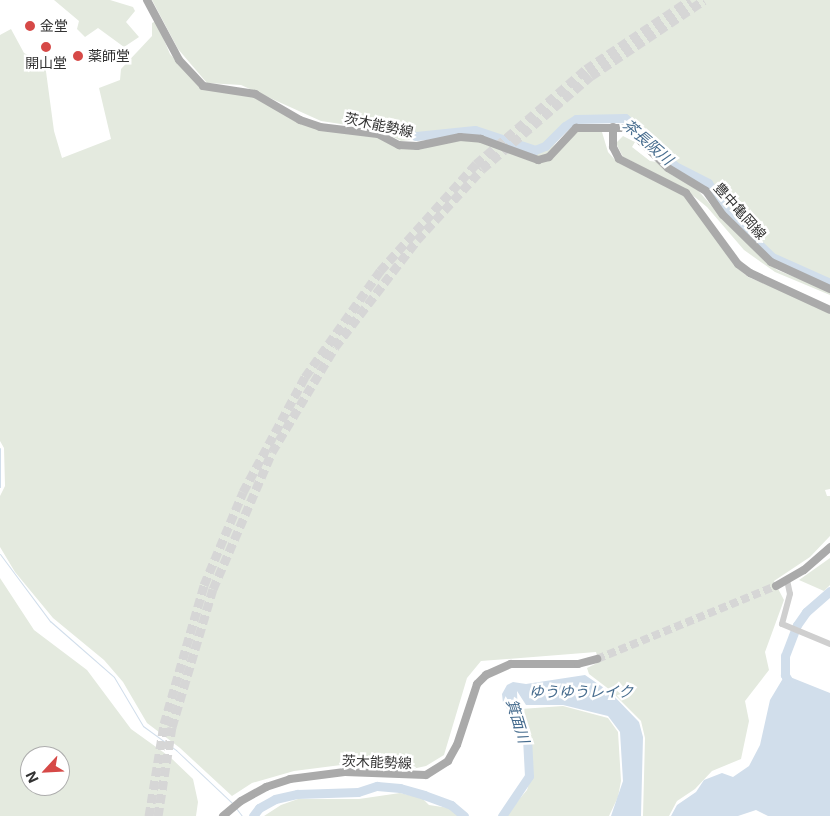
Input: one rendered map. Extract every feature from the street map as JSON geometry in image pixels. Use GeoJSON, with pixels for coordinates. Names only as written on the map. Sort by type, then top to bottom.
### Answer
{"type":"FeatureCollection","features":[{"type":"Feature","properties":{"kind":"main road","name":"茨木能勢線"},"geometry":{"type":"LineString","coordinates":[[146,0],[179,60],[203,86],[256,94],[300,120],[320,127],[378,134],[400,145],[417,146],[460,137],[481,139],[538,160],[549,156],[576,128],[613,127]]}},
{"type":"Feature","properties":{"kind":"main road"},"geometry":{"type":"LineString","coordinates":[[613,127],[613,147],[622,161],[686,193],[738,264],[771,283],[823,304],[830,310]]}},
{"type":"Feature","properties":{"kind":"main road","name":"豊中亀岡線"},"geometry":{"type":"LineString","coordinates":[[613,127],[633,132],[668,168],[706,191],[723,215],[771,262],[830,288]]}},
{"type":"Feature","properties":{"kind":"main road"},"geometry":{"type":"LineString","coordinates":[[776,586],[788,580],[830,547]]}},
{"type":"Feature","properties":{"kind":"main road","name":"茨木能勢線"},"geometry":{"type":"LineString","coordinates":[[223,816],[241,800],[290,779],[344,772],[426,776],[448,760],[457,744],[477,684],[486,675],[511,664],[578,664],[597,659]]}},
{"type":"Feature","properties":{"kind":"street"},"geometry":{"type":"LineString","coordinates":[[788,580],[790,596],[781,620],[784,625],[830,644]]}},
{"type":"Feature","properties":{"kind":"shaded area"},"geometry":{"type":"Polygon","coordinates":[[[54,0],[110,0],[133,7],[135,11],[126,22],[139,37],[124,47],[98,28],[85,37],[77,29],[79,21],[54,0]]]}},
{"type":"Feature","properties":{"kind":"shaded area"},"geometry":{"type":"Polygon","coordinates":[[[152,0],[830,0],[830,285],[781,262],[704,183],[681,174],[627,123],[576,122],[564,131],[548,154],[540,157],[458,128],[430,138],[401,141],[380,130],[321,121],[241,85],[207,83],[178,49],[152,0]]]}},
{"type":"Feature","properties":{"kind":"shaded area"},"geometry":{"type":"Polygon","coordinates":[[[156,21],[170,54],[201,89],[255,97],[298,123],[378,136],[391,145],[460,139],[493,144],[536,163],[577,131],[602,132],[608,152],[617,162],[685,195],[735,266],[748,277],[822,307],[830,314],[830,489],[825,490],[827,496],[830,496],[830,536],[810,557],[774,581],[784,600],[765,652],[769,670],[745,701],[749,721],[741,759],[712,771],[695,789],[677,801],[669,816],[643,816],[645,738],[641,721],[610,690],[589,674],[587,668],[599,662],[596,652],[481,661],[467,678],[444,755],[426,766],[412,769],[341,765],[294,771],[252,783],[232,796],[180,748],[147,723],[123,682],[104,660],[53,618],[15,572],[0,547],[0,496],[5,486],[4,448],[0,441],[0,35],[11,29],[24,53],[45,64],[54,131],[62,158],[111,139],[99,88],[120,80],[121,69],[152,36],[152,23],[156,21]]]}},
{"type":"Feature","properties":{"kind":"shaded area"},"geometry":{"type":"Polygon","coordinates":[[[623,136],[635,142],[632,147],[650,161],[657,162],[672,175],[696,188],[728,225],[777,270],[830,291],[830,295],[775,272],[744,250],[707,207],[685,189],[623,157],[616,143],[623,136]]]}},
{"type":"Feature","properties":{"kind":"shaded area"},"geometry":{"type":"Polygon","coordinates":[[[830,558],[830,585],[824,591],[799,580],[830,558]]]}},
{"type":"Feature","properties":{"kind":"shaded area"},"geometry":{"type":"Polygon","coordinates":[[[0,578],[34,630],[87,670],[131,729],[170,757],[193,779],[198,802],[196,816],[0,816],[0,578]]]}},
{"type":"Feature","properties":{"kind":"shaded area"},"geometry":{"type":"Polygon","coordinates":[[[563,706],[608,718],[618,732],[621,781],[618,797],[609,816],[505,816],[527,790],[531,777],[528,739],[520,719],[521,709],[563,706]]]}},
{"type":"Feature","properties":{"kind":"shaded area"},"geometry":{"type":"Polygon","coordinates":[[[400,793],[422,798],[429,805],[449,808],[460,816],[264,816],[281,805],[298,799],[359,799],[400,793]]]}},
{"type":"Feature","properties":{"kind":"water","name":"ゆうゆうレイク"},"geometry":{"type":"Polygon","coordinates":[[[585,675],[610,692],[639,722],[643,737],[641,816],[611,816],[623,781],[620,732],[608,716],[563,705],[526,705],[517,691],[518,718],[515,720],[503,703],[502,694],[507,685],[513,682],[526,684],[585,675]]]}},
{"type":"Feature","properties":{"kind":"water"},"geometry":{"type":"Polygon","coordinates":[[[785,675],[830,693],[830,816],[768,816],[756,810],[738,816],[671,816],[677,805],[696,792],[704,780],[722,773],[733,777],[749,766],[760,745],[770,700],[785,675]]]}},
{"type":"Feature","properties":{"kind":"waterway","name":"茶長阪川"},"geometry":{"type":"LineString","coordinates":[[350,120],[366,121],[416,136],[475,130],[535,150],[545,146],[565,126],[576,119],[625,118],[675,166],[708,183],[729,215],[772,257],[830,283]]}},
{"type":"Feature","properties":{"kind":"waterway"},"geometry":{"type":"LineString","coordinates":[[0,448],[0,487]]}},
{"type":"Feature","properties":{"kind":"waterway"},"geometry":{"type":"LineString","coordinates":[[0,554],[50,621],[114,677],[143,726],[176,750],[232,803]]}},
{"type":"Feature","properties":{"kind":"waterway","name":"箕面川"},"geometry":{"type":"LineString","coordinates":[[791,685],[785,675],[785,656],[797,625],[806,612],[830,591]]}},
{"type":"Feature","properties":{"kind":"waterway","name":"箕面川"},"geometry":{"type":"LineString","coordinates":[[502,816],[529,776],[527,740],[512,710]]}},
{"type":"Feature","properties":{"kind":"waterway","name":"箕面川"},"geometry":{"type":"LineString","coordinates":[[253,816],[259,808],[275,799],[297,794],[358,792],[377,786],[400,788],[424,795],[451,805],[464,816]]}},
{"type":"Feature","properties":{"kind":"waterway"},"geometry":{"type":"LineString","coordinates":[[236,808],[242,816]]}},
{"type":"Feature","properties":{"kind":"tunnel"},"geometry":{"type":"LineString","coordinates":[[149,816],[164,724],[204,585],[243,492],[305,377],[380,271],[476,164],[586,69],[690,0]]}},
{"type":"Feature","properties":{"kind":"tunnel"},"geometry":{"type":"LineString","coordinates":[[158,816],[172,727],[213,589],[272,452],[335,347],[417,240],[482,169],[591,76],[704,0]]}},
{"type":"Feature","properties":{"kind":"tunnel"},"geometry":{"type":"LineString","coordinates":[[597,659],[776,586]]}},
{"type":"Feature","properties":{"kind":"place","name":"金堂"},"geometry":{"type":"Point","coordinates":[30,26]}},
{"type":"Feature","properties":{"kind":"place","name":"開山堂"},"geometry":{"type":"Point","coordinates":[46,47]}},
{"type":"Feature","properties":{"kind":"place","name":"薬師堂"},"geometry":{"type":"Point","coordinates":[78,56]}}]}
